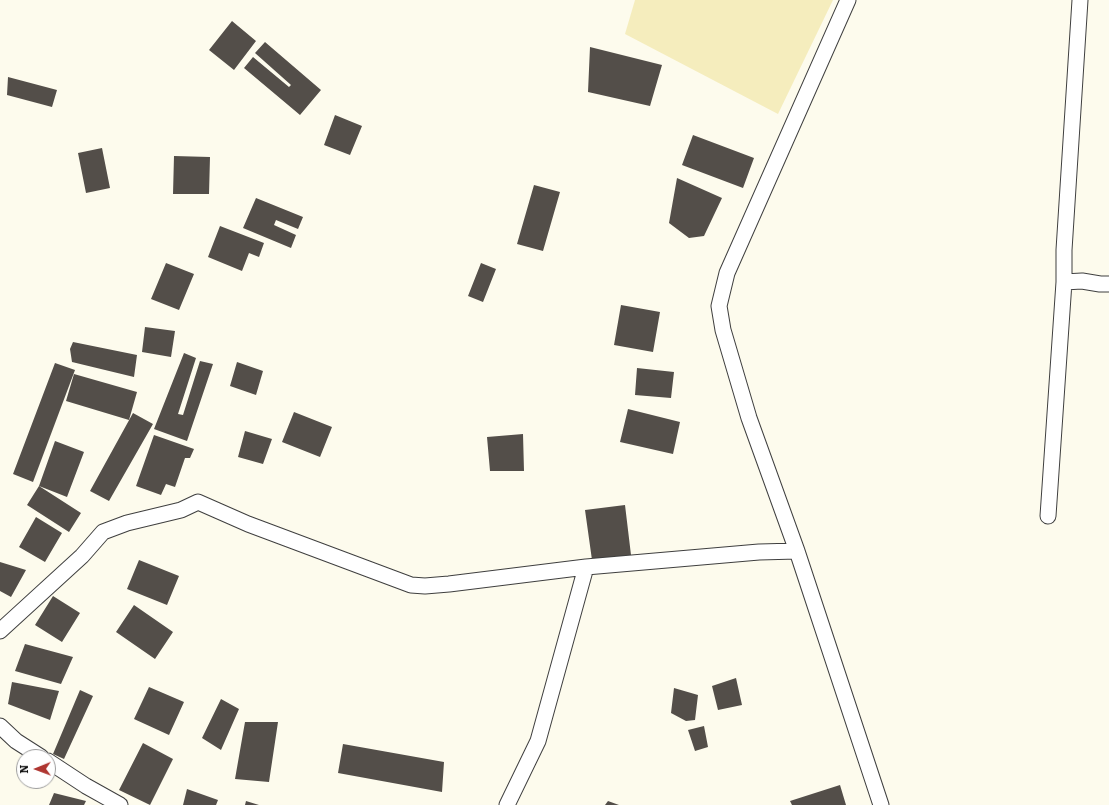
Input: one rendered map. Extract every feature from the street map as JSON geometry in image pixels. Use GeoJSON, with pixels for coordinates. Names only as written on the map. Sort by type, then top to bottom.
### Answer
{"type":"FeatureCollection","features":[{"type":"Feature","properties":{"kind":"street"},"geometry":{"type":"LineString","coordinates":[[848,0],[727,273],[720,306],[723,330],[749,418],[797,551],[881,805]]}},
{"type":"Feature","properties":{"kind":"street"},"geometry":{"type":"LineString","coordinates":[[1048,516],[1064,282],[1064,250],[1080,0]]}},
{"type":"Feature","properties":{"kind":"street"},"geometry":{"type":"LineString","coordinates":[[1064,282],[1082,281],[1109,284]]}},
{"type":"Feature","properties":{"kind":"street"},"geometry":{"type":"LineString","coordinates":[[0,631],[82,556],[103,532],[127,523],[181,510],[198,502],[248,524],[411,585],[425,586],[449,584],[586,567],[759,552],[797,551]]}},
{"type":"Feature","properties":{"kind":"street"},"geometry":{"type":"LineString","coordinates":[[507,805],[538,741],[586,567]]}},
{"type":"Feature","properties":{"kind":"street"},"geometry":{"type":"LineString","coordinates":[[0,726],[16,741],[28,749]]}},
{"type":"Feature","properties":{"kind":"street"},"geometry":{"type":"LineString","coordinates":[[56,767],[120,805]]}},
{"type":"Feature","properties":{"kind":"sand"},"geometry":{"type":"Polygon","coordinates":[[[635,0],[833,0],[778,114],[625,34],[635,0]]]}},
{"type":"Feature","properties":{"kind":"building"},"geometry":{"type":"Polygon","coordinates":[[[232,21],[256,41],[234,70],[209,50],[232,21]]]}},
{"type":"Feature","properties":{"kind":"building"},"geometry":{"type":"Polygon","coordinates":[[[265,42],[321,90],[300,115],[244,68],[253,57],[289,87],[291,85],[255,53],[265,42]]]}},
{"type":"Feature","properties":{"kind":"building"},"geometry":{"type":"Polygon","coordinates":[[[590,47],[662,65],[650,106],[588,92],[590,47]]]}},
{"type":"Feature","properties":{"kind":"building"},"geometry":{"type":"Polygon","coordinates":[[[8,77],[57,90],[52,107],[7,95],[8,77]]]}},
{"type":"Feature","properties":{"kind":"building"},"geometry":{"type":"Polygon","coordinates":[[[335,115],[362,126],[350,155],[324,145],[335,115]]]}},
{"type":"Feature","properties":{"kind":"building"},"geometry":{"type":"Polygon","coordinates":[[[693,135],[754,158],[743,188],[682,165],[693,135]]]}},
{"type":"Feature","properties":{"kind":"building"},"geometry":{"type":"Polygon","coordinates":[[[102,148],[110,188],[86,193],[78,153],[102,148]]]}},
{"type":"Feature","properties":{"kind":"building"},"geometry":{"type":"Polygon","coordinates":[[[174,156],[210,157],[209,194],[173,194],[174,156]]]}},
{"type":"Feature","properties":{"kind":"building"},"geometry":{"type":"Polygon","coordinates":[[[677,178],[722,198],[704,236],[689,238],[669,223],[677,178]]]}},
{"type":"Feature","properties":{"kind":"building"},"geometry":{"type":"Polygon","coordinates":[[[534,185],[560,192],[543,251],[517,244],[534,185]]]}},
{"type":"Feature","properties":{"kind":"building"},"geometry":{"type":"Polygon","coordinates":[[[256,198],[303,217],[298,229],[276,220],[274,225],[296,235],[291,248],[243,228],[256,198]]]}},
{"type":"Feature","properties":{"kind":"building"},"geometry":{"type":"Polygon","coordinates":[[[220,226],[264,243],[259,257],[249,253],[242,271],[208,257],[220,226]]]}},
{"type":"Feature","properties":{"kind":"building"},"geometry":{"type":"Polygon","coordinates":[[[166,263],[194,274],[179,310],[151,299],[166,263]]]}},
{"type":"Feature","properties":{"kind":"building"},"geometry":{"type":"Polygon","coordinates":[[[481,263],[496,269],[483,302],[468,296],[481,263]]]}},
{"type":"Feature","properties":{"kind":"building"},"geometry":{"type":"Polygon","coordinates":[[[621,305],[660,312],[653,352],[614,345],[621,305]]]}},
{"type":"Feature","properties":{"kind":"building"},"geometry":{"type":"Polygon","coordinates":[[[145,327],[175,331],[171,357],[142,352],[145,327]]]}},
{"type":"Feature","properties":{"kind":"building"},"geometry":{"type":"Polygon","coordinates":[[[73,342],[137,355],[134,377],[72,362],[70,349],[73,342]]]}},
{"type":"Feature","properties":{"kind":"building"},"geometry":{"type":"Polygon","coordinates":[[[184,353],[196,358],[178,414],[183,415],[200,361],[213,364],[187,441],[154,429],[184,353]]]}},
{"type":"Feature","properties":{"kind":"building"},"geometry":{"type":"Polygon","coordinates":[[[237,362],[263,371],[256,395],[230,386],[237,362]]]}},
{"type":"Feature","properties":{"kind":"building"},"geometry":{"type":"Polygon","coordinates":[[[55,363],[75,370],[33,482],[13,474],[55,363]]]}},
{"type":"Feature","properties":{"kind":"building"},"geometry":{"type":"Polygon","coordinates":[[[637,368],[674,372],[671,398],[635,395],[637,368]]]}},
{"type":"Feature","properties":{"kind":"building"},"geometry":{"type":"Polygon","coordinates":[[[74,374],[137,392],[129,420],[66,401],[74,374]]]}},
{"type":"Feature","properties":{"kind":"building"},"geometry":{"type":"Polygon","coordinates":[[[628,409],[680,422],[673,454],[620,442],[628,409]]]}},
{"type":"Feature","properties":{"kind":"building"},"geometry":{"type":"Polygon","coordinates":[[[294,412],[332,427],[320,457],[282,442],[294,412]]]}},
{"type":"Feature","properties":{"kind":"building"},"geometry":{"type":"Polygon","coordinates":[[[133,413],[153,424],[109,501],[90,491],[133,413]]]}},
{"type":"Feature","properties":{"kind":"building"},"geometry":{"type":"Polygon","coordinates":[[[245,431],[272,439],[263,464],[238,457],[245,431]]]}},
{"type":"Feature","properties":{"kind":"building"},"geometry":{"type":"Polygon","coordinates":[[[523,434],[524,471],[490,471],[487,437],[523,434]]]}},
{"type":"Feature","properties":{"kind":"building"},"geometry":{"type":"Polygon","coordinates":[[[154,435],[194,449],[190,458],[185,458],[175,487],[166,484],[161,495],[136,486],[154,435]]]}},
{"type":"Feature","properties":{"kind":"building"},"geometry":{"type":"Polygon","coordinates":[[[55,441],[84,452],[67,497],[39,486],[55,441]]]}},
{"type":"Feature","properties":{"kind":"building"},"geometry":{"type":"Polygon","coordinates":[[[39,486],[81,513],[69,532],[27,505],[39,486]]]}},
{"type":"Feature","properties":{"kind":"building"},"geometry":{"type":"Polygon","coordinates":[[[625,505],[631,555],[592,560],[585,510],[625,505]]]}},
{"type":"Feature","properties":{"kind":"building"},"geometry":{"type":"Polygon","coordinates":[[[36,517],[62,533],[45,562],[19,547],[36,517]]]}},
{"type":"Feature","properties":{"kind":"building"},"geometry":{"type":"Polygon","coordinates":[[[139,560],[179,576],[167,605],[127,589],[139,560]]]}},
{"type":"Feature","properties":{"kind":"building"},"geometry":{"type":"Polygon","coordinates":[[[0,562],[26,570],[11,597],[0,591],[0,562]]]}},
{"type":"Feature","properties":{"kind":"building"},"geometry":{"type":"Polygon","coordinates":[[[53,596],[80,613],[62,642],[35,625],[53,596]]]}},
{"type":"Feature","properties":{"kind":"building"},"geometry":{"type":"Polygon","coordinates":[[[134,605],[173,632],[155,659],[116,632],[134,605]]]}},
{"type":"Feature","properties":{"kind":"building"},"geometry":{"type":"Polygon","coordinates":[[[25,644],[73,657],[61,684],[15,671],[25,644]]]}},
{"type":"Feature","properties":{"kind":"building"},"geometry":{"type":"Polygon","coordinates":[[[736,678],[742,705],[718,710],[712,686],[736,678]]]}},
{"type":"Feature","properties":{"kind":"building"},"geometry":{"type":"Polygon","coordinates":[[[12,682],[59,691],[50,720],[8,704],[12,682]]]}},
{"type":"Feature","properties":{"kind":"building"},"geometry":{"type":"Polygon","coordinates":[[[149,687],[184,702],[169,735],[134,719],[149,687]]]}},
{"type":"Feature","properties":{"kind":"building"},"geometry":{"type":"Polygon","coordinates":[[[674,688],[698,695],[695,720],[686,721],[671,713],[674,688]]]}},
{"type":"Feature","properties":{"kind":"building"},"geometry":{"type":"Polygon","coordinates":[[[80,690],[93,696],[64,759],[56,755],[55,749],[80,690]]]}},
{"type":"Feature","properties":{"kind":"building"},"geometry":{"type":"Polygon","coordinates":[[[221,699],[239,709],[221,750],[202,738],[221,699]]]}},
{"type":"Feature","properties":{"kind":"building"},"geometry":{"type":"Polygon","coordinates":[[[245,722],[278,722],[269,782],[235,779],[245,722]]]}},
{"type":"Feature","properties":{"kind":"building"},"geometry":{"type":"Polygon","coordinates":[[[704,726],[708,747],[695,751],[688,730],[704,726]]]}},
{"type":"Feature","properties":{"kind":"building"},"geometry":{"type":"Polygon","coordinates":[[[143,743],[173,759],[150,805],[119,790],[143,743]]]}},
{"type":"Feature","properties":{"kind":"building"},"geometry":{"type":"Polygon","coordinates":[[[343,744],[444,762],[442,792],[338,773],[343,744]]]}},
{"type":"Feature","properties":{"kind":"building"},"geometry":{"type":"Polygon","coordinates":[[[840,785],[846,805],[792,805],[790,801],[840,785]]]}},
{"type":"Feature","properties":{"kind":"building"},"geometry":{"type":"Polygon","coordinates":[[[187,789],[218,800],[216,805],[183,805],[187,789]]]}},
{"type":"Feature","properties":{"kind":"building"},"geometry":{"type":"Polygon","coordinates":[[[54,793],[86,801],[84,805],[49,805],[54,793]]]}},
{"type":"Feature","properties":{"kind":"building"},"geometry":{"type":"Polygon","coordinates":[[[246,801],[259,805],[245,805],[246,801]]]}},
{"type":"Feature","properties":{"kind":"building"},"geometry":{"type":"Polygon","coordinates":[[[608,801],[619,805],[605,805],[608,801]]]}}]}
